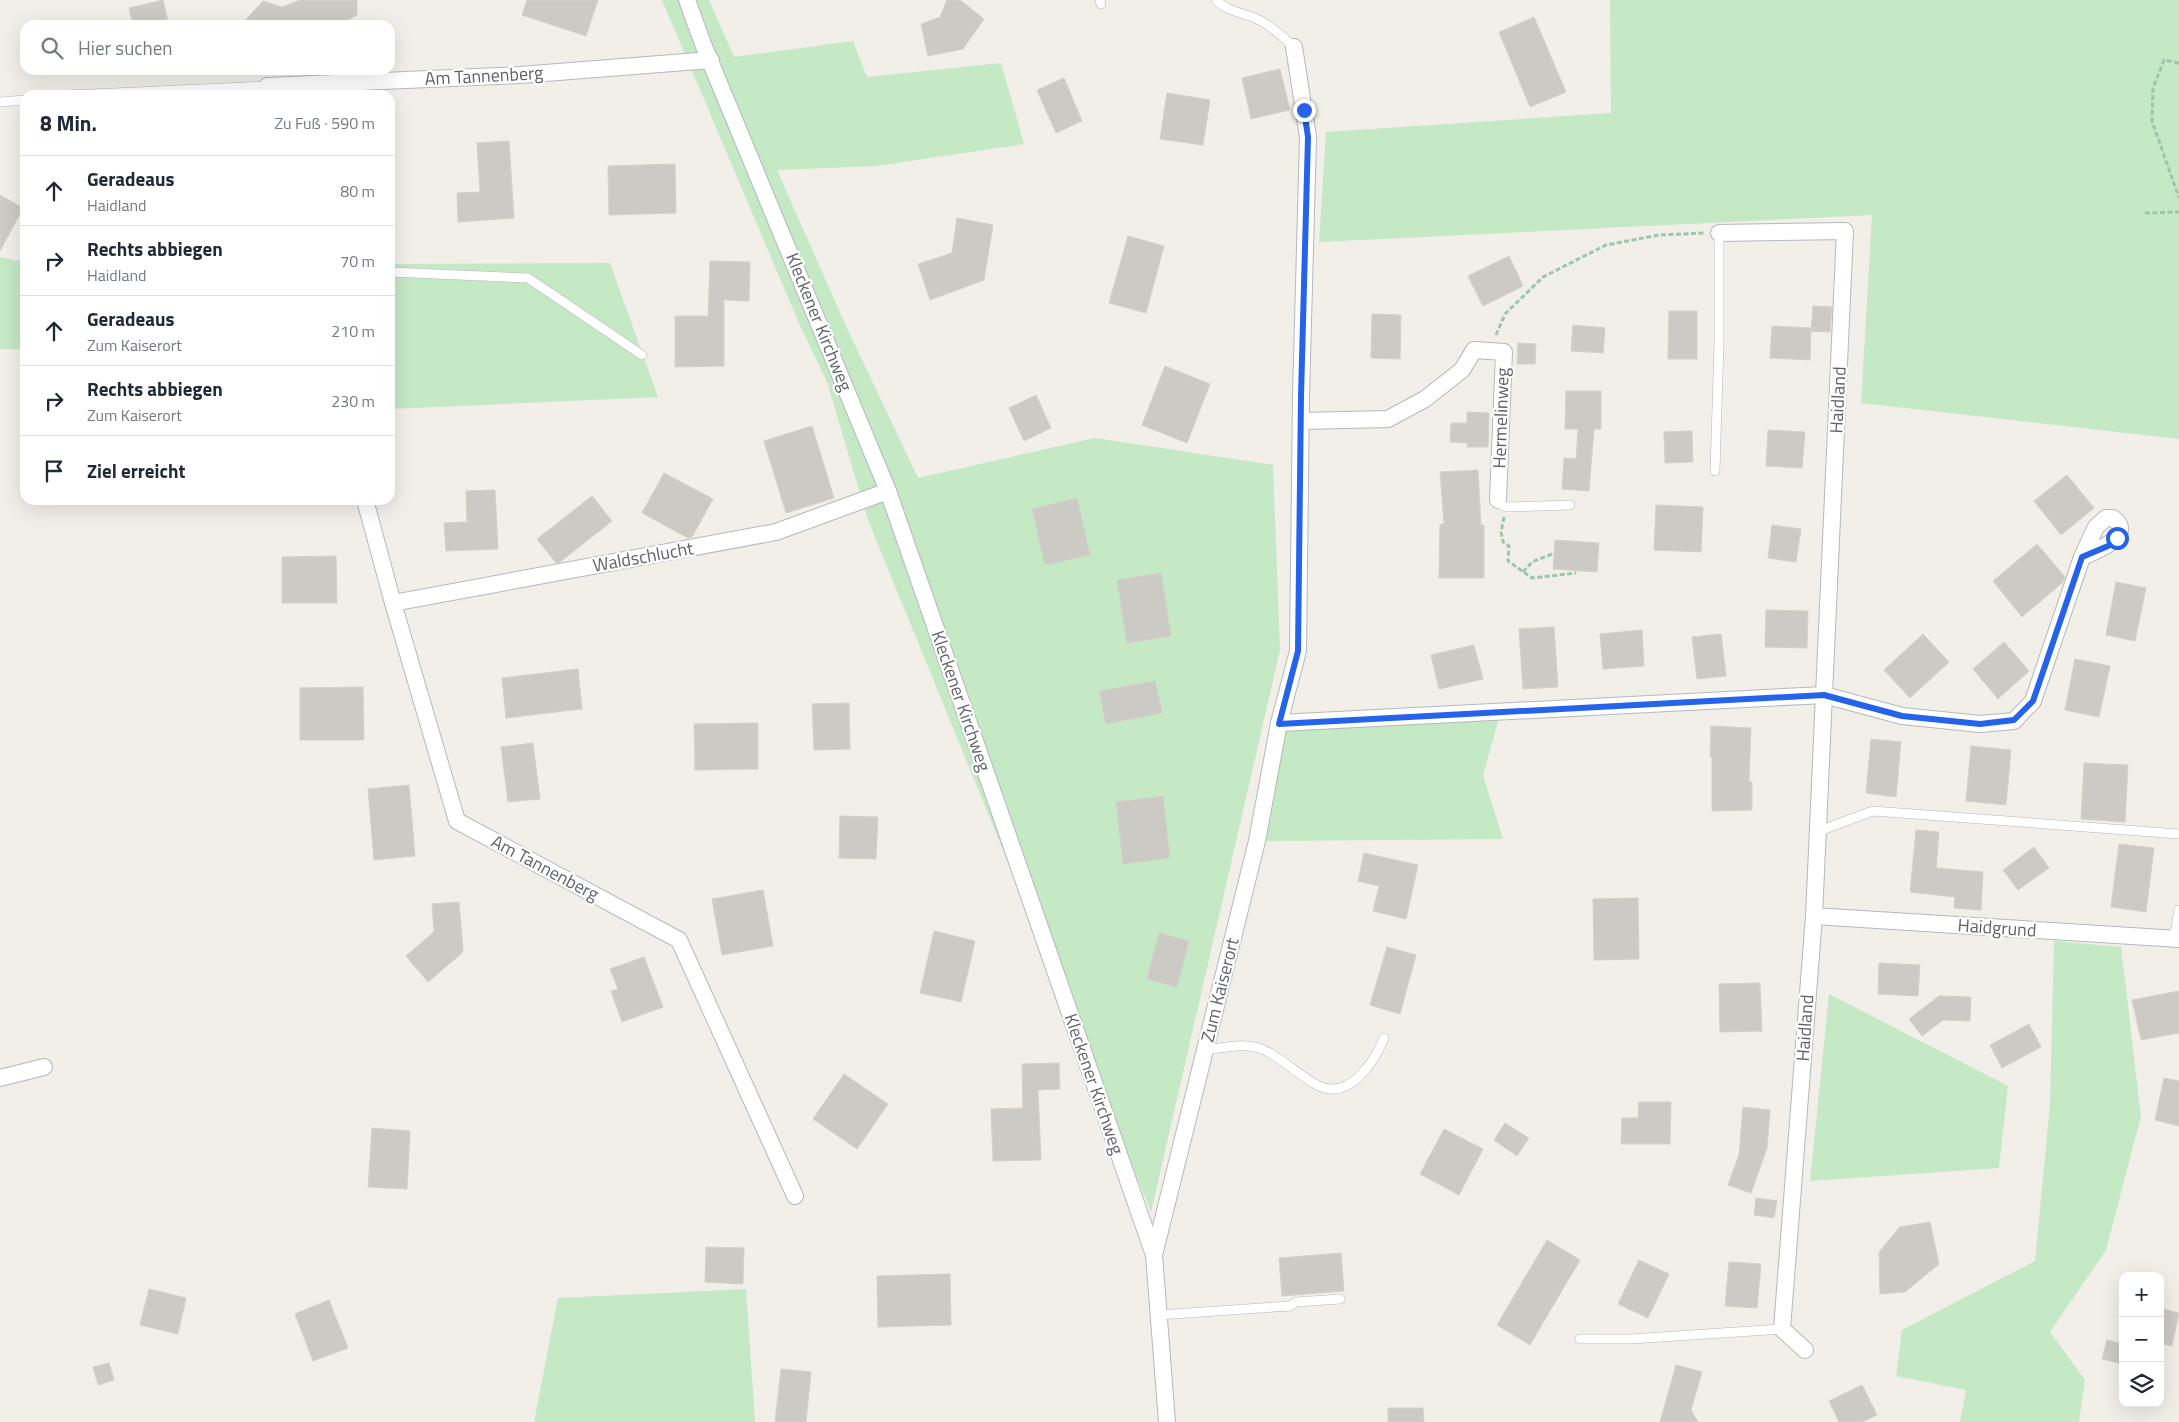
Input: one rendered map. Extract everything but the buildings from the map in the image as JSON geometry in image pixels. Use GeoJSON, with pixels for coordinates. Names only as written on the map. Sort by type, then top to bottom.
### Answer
{"type":"FeatureCollection","features":[{"type":"Feature","properties":{"kind":"street","name":"Kleckener Kirchweg"},"geometry":{"type":"LineString","coordinates":[[687,0],[888,490],[1154,1255],[1167,1422]]}},
{"type":"Feature","properties":{"kind":"street","name":"Zum Kaiserort"},"geometry":{"type":"LineString","coordinates":[[1154,1255],[1257,841],[1279,724],[1298,651],[1308,137],[1294,47]]}},
{"type":"Feature","properties":{"kind":"street","name":"Am Tannenberg"},"geometry":{"type":"LineString","coordinates":[[268,90],[520,75],[710,60]]}},
{"type":"Feature","properties":{"kind":"street","name":"Haidland"},"geometry":{"type":"LineString","coordinates":[[1719,233],[1846,231],[1819,831],[1782,1329]]}},
{"type":"Feature","properties":{"kind":"street","name":"Hermelinweg"},"geometry":{"type":"LineString","coordinates":[[1301,421],[1388,419],[1425,399],[1455,376],[1462,370],[1474,350],[1504,352],[1502,503]]}},
{"type":"Feature","properties":{"kind":"street","name":"Waldschlucht"},"geometry":{"type":"LineString","coordinates":[[393,603],[776,532],[888,490]]}},
{"type":"Feature","properties":{"kind":"street","name":"Am Tannenberg"},"geometry":{"type":"LineString","coordinates":[[366,505],[457,820],[679,940],[795,1196]]}},
{"type":"Feature","properties":{"kind":"street"},"geometry":{"type":"LineString","coordinates":[[1279,724],[1824,695],[1902,716],[1980,724],[2014,720],[2033,701],[2082,557]]}},
{"type":"Feature","properties":{"kind":"street","name":"Haidgrund"},"geometry":{"type":"LineString","coordinates":[[1814,916],[2176,939]]}},
{"type":"Feature","properties":{"kind":"street"},"geometry":{"type":"LineString","coordinates":[[0,1078],[44,1067]]}},
{"type":"Feature","properties":{"kind":"street"},"geometry":{"type":"LineString","coordinates":[[1782,1329],[1805,1350]]}},
{"type":"Feature","properties":{"kind":"lane"},"geometry":{"type":"LineString","coordinates":[[1216,0],[1228,8],[1258,20],[1276,31],[1294,47]]}},
{"type":"Feature","properties":{"kind":"lane"},"geometry":{"type":"LineString","coordinates":[[0,102],[20,100]]}},
{"type":"Feature","properties":{"kind":"lane"},"geometry":{"type":"LineString","coordinates":[[1715,471],[1719,342],[1719,233]]}},
{"type":"Feature","properties":{"kind":"lane"},"geometry":{"type":"LineString","coordinates":[[395,272],[528,278],[642,355]]}},
{"type":"Feature","properties":{"kind":"lane"},"geometry":{"type":"LineString","coordinates":[[1502,503],[1570,505]]}},
{"type":"Feature","properties":{"kind":"lane"},"geometry":{"type":"LineString","coordinates":[[1819,831],[1873,811],[2179,834]]}},
{"type":"Feature","properties":{"kind":"lane"},"geometry":{"type":"LineString","coordinates":[[2176,939],[2179,910]]}},
{"type":"Feature","properties":{"kind":"lane"},"geometry":{"type":"LineString","coordinates":[[1205,1050],[1240,1045],[1261,1049],[1317,1085],[1331,1089],[1348,1085],[1365,1071],[1378,1052],[1384,1038]]}},
{"type":"Feature","properties":{"kind":"lane"},"geometry":{"type":"LineString","coordinates":[[1158,1315],[1290,1306],[1296,1302],[1340,1299]]}},
{"type":"Feature","properties":{"kind":"lane"},"geometry":{"type":"LineString","coordinates":[[1580,1339],[1631,1339],[1782,1329]]}},
{"type":"Feature","properties":{"kind":"path"},"geometry":{"type":"LineString","coordinates":[[2179,63],[2164,60],[2153,88],[2152,121],[2179,198]]}},
{"type":"Feature","properties":{"kind":"path"},"geometry":{"type":"LineString","coordinates":[[2145,213],[2179,212]]}},
{"type":"Feature","properties":{"kind":"path","name":"Hermelinweg"},"geometry":{"type":"LineString","coordinates":[[1488,351],[1505,314],[1543,277],[1606,245],[1659,235],[1719,233]]}},
{"type":"Feature","properties":{"kind":"path"},"geometry":{"type":"LineString","coordinates":[[1502,503],[1501,532],[1503,542],[1509,546],[1508,561],[1532,578],[1576,573]]}},
{"type":"Feature","properties":{"kind":"path"},"geometry":{"type":"LineString","coordinates":[[1523,572],[1532,562],[1552,554]]}},
{"type":"Feature","properties":{"kind":"green space"},"geometry":{"type":"Polygon","coordinates":[[[662,0],[709,0],[734,57],[853,41],[867,77],[1001,63],[1024,144],[876,166],[777,170],[846,326],[918,478],[1095,438],[1273,465],[1280,650],[1151,1212],[868,520],[827,382],[798,321],[662,0]]]}},
{"type":"Feature","properties":{"kind":"green space"},"geometry":{"type":"Polygon","coordinates":[[[1610,0],[2179,0],[2179,439],[1861,403],[1872,215],[1319,242],[1326,132],[1611,113],[1610,0]]]}},
{"type":"Feature","properties":{"kind":"green space"},"geometry":{"type":"Polygon","coordinates":[[[0,257],[20,261],[20,349],[0,349],[0,257]]]}},
{"type":"Feature","properties":{"kind":"green space"},"geometry":{"type":"Polygon","coordinates":[[[610,263],[658,397],[395,409],[395,264],[610,263]]]}},
{"type":"Feature","properties":{"kind":"green space"},"geometry":{"type":"Polygon","coordinates":[[[1501,711],[1483,775],[1503,839],[1257,841],[1279,723],[1501,711]]]}},
{"type":"Feature","properties":{"kind":"green space"},"geometry":{"type":"Polygon","coordinates":[[[2054,941],[2121,947],[2141,1116],[2106,1250],[2050,1332],[2085,1380],[2079,1422],[1960,1422],[1966,1390],[1896,1376],[1902,1330],[2035,1261],[2050,1105],[2054,941]]]}},
{"type":"Feature","properties":{"kind":"green space"},"geometry":{"type":"Polygon","coordinates":[[[1829,994],[2008,1086],[1999,1168],[1810,1181],[1829,994]]]}},
{"type":"Feature","properties":{"kind":"green space"},"geometry":{"type":"Polygon","coordinates":[[[746,1289],[755,1422],[534,1422],[558,1298],[746,1289]]]}},
{"type":"Feature","properties":{"kind":"route"},"geometry":{"type":"LineString","coordinates":[[1304,110],[1308,137],[1301,396],[1298,651],[1279,724],[1824,695],[1902,716],[1980,724],[2014,720],[2033,701],[2082,557],[2108,546],[2117,538]]}}]}
